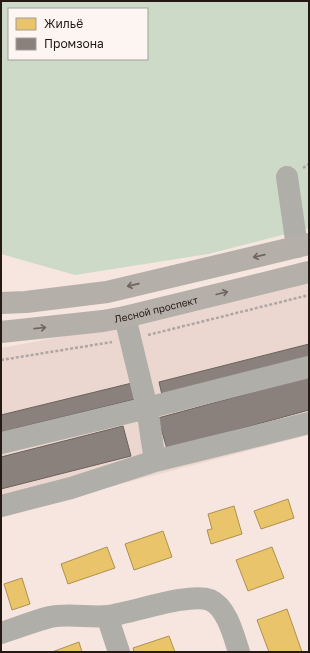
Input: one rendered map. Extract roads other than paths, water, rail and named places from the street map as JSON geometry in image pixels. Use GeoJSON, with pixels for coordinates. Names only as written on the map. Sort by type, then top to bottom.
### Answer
{"type":"FeatureCollection","features":[{"type":"Feature","properties":{"kind":"main road"},"geometry":{"type":"LineString","coordinates":[[1,303],[26,302],[107,292],[303,246],[305,272]]}},
{"type":"Feature","properties":{"kind":"main road","name":"Лесной проспект"},"geometry":{"type":"LineString","coordinates":[[1,332],[103,322],[125,318],[305,272]]}},
{"type":"Feature","properties":{"kind":"street"},"geometry":{"type":"LineString","coordinates":[[288,177],[303,246]]}},
{"type":"Feature","properties":{"kind":"street"},"geometry":{"type":"LineString","coordinates":[[125,318],[147,408],[155,461]]}},
{"type":"Feature","properties":{"kind":"street"},"geometry":{"type":"LineString","coordinates":[[1,443],[309,367]]}},
{"type":"Feature","properties":{"kind":"street"},"geometry":{"type":"LineString","coordinates":[[1,506],[71,488],[155,461],[309,422]]}},
{"type":"Feature","properties":{"kind":"street"},"geometry":{"type":"LineString","coordinates":[[1,633],[51,617],[85,615],[107,616],[192,598],[211,600],[221,609],[230,624],[240,652]]}},
{"type":"Feature","properties":{"kind":"street"},"geometry":{"type":"LineString","coordinates":[[107,616],[119,652]]}}]}
